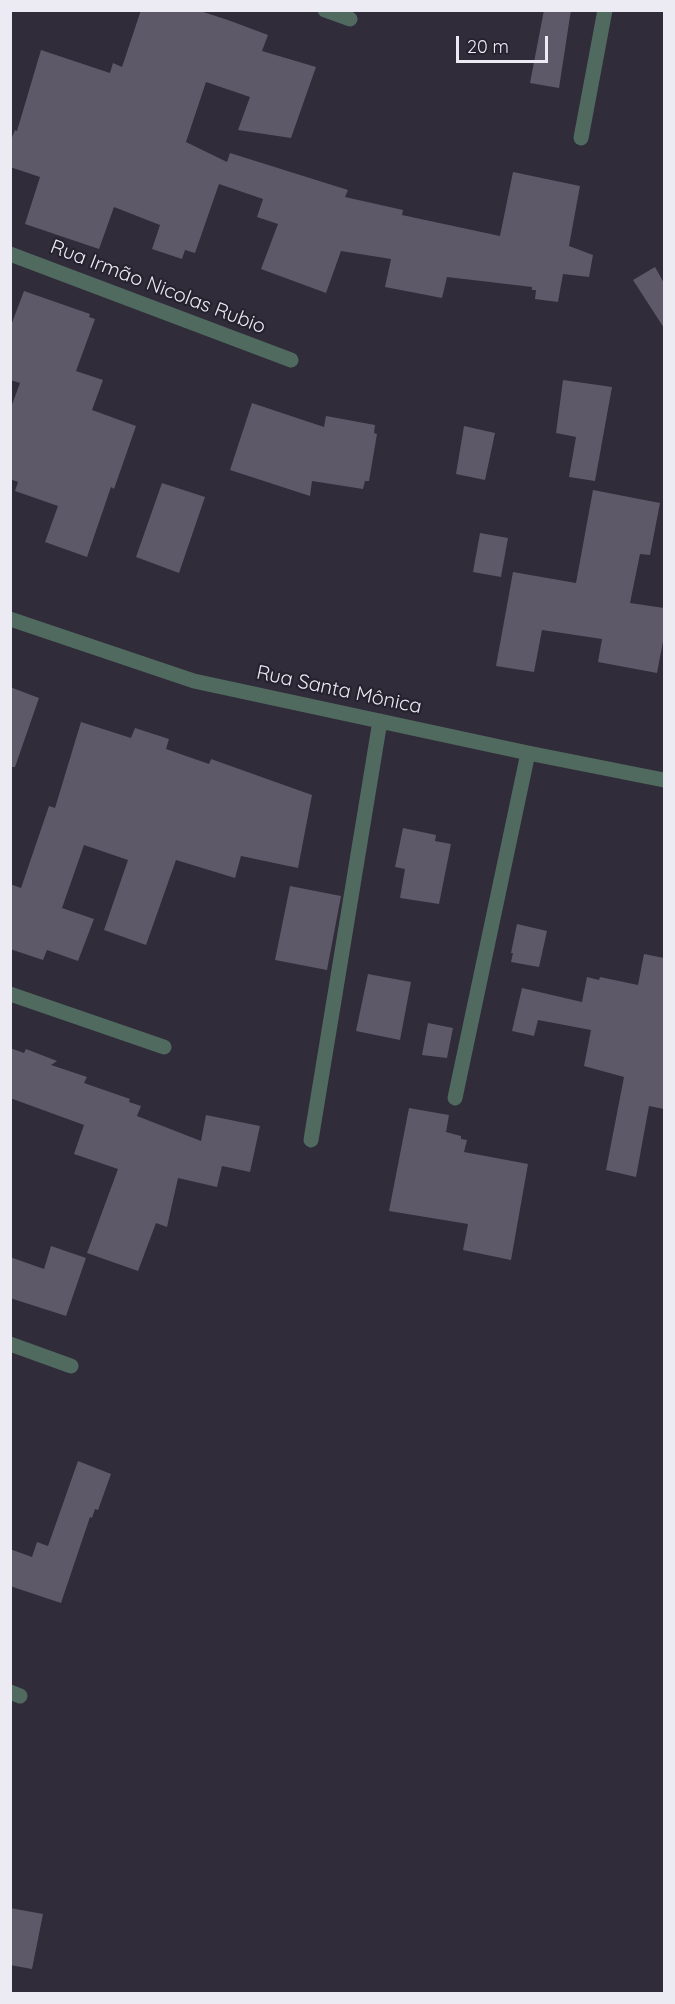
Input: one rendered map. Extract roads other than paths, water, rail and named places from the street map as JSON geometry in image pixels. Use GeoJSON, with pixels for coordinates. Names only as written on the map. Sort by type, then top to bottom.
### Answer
{"type":"FeatureCollection","features":[{"type":"Feature","properties":{"kind":"street"},"geometry":{"type":"LineString","coordinates":[[325,10],[350,19]]}},
{"type":"Feature","properties":{"kind":"street"},"geometry":{"type":"LineString","coordinates":[[581,138],[604,10]]}},
{"type":"Feature","properties":{"kind":"street","name":"Rua Irmão Nicolas Rubio"},"geometry":{"type":"LineString","coordinates":[[10,254],[291,360]]}},
{"type":"Feature","properties":{"kind":"street","name":"Rua Santa Mônica"},"geometry":{"type":"LineString","coordinates":[[10,619],[194,681],[664,780]]}},
{"type":"Feature","properties":{"kind":"street"},"geometry":{"type":"LineString","coordinates":[[311,1140],[380,721]]}},
{"type":"Feature","properties":{"kind":"street"},"geometry":{"type":"LineString","coordinates":[[454,1098],[528,753]]}},
{"type":"Feature","properties":{"kind":"street"},"geometry":{"type":"LineString","coordinates":[[10,994],[164,1047]]}},
{"type":"Feature","properties":{"kind":"street"},"geometry":{"type":"LineString","coordinates":[[10,1344],[71,1366]]}}]}
